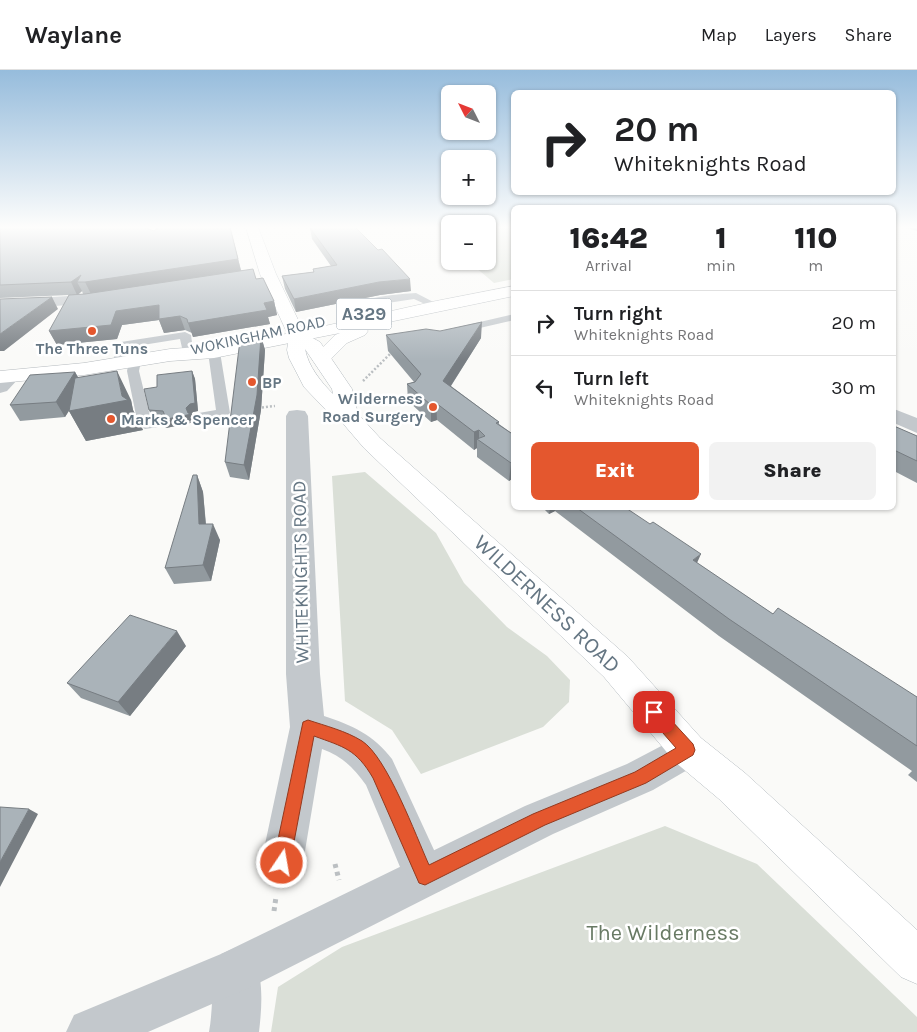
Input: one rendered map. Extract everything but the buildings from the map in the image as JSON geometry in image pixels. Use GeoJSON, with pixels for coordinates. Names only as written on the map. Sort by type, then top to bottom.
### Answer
{"type":"FeatureCollection","features":[{"type":"Feature","properties":{"kind":"main road"},"geometry":{"type":"LineString","coordinates":[[261,272],[296,332]]}},
{"type":"Feature","properties":{"kind":"main road","name":"WOKINGHAM ROAD"},"geometry":{"type":"LineString","coordinates":[[3,380],[126,362],[179,352],[212,343],[296,332],[511,292]]}},
{"type":"Feature","properties":{"kind":"main road"},"geometry":{"type":"LineString","coordinates":[[321,358],[331,347],[347,335],[425,314],[436,306]]}},
{"type":"Feature","properties":{"kind":"main road","name":"WOKINGHAM ROAD"},"geometry":{"type":"LineString","coordinates":[[179,352],[214,352],[356,315],[436,306]]}},
{"type":"Feature","properties":{"kind":"main road","name":"WILDERNESS ROAD"},"geometry":{"type":"LineString","coordinates":[[296,332],[314,346],[342,389],[348,415]]}},
{"type":"Feature","properties":{"kind":"main road","name":"WILDERNESS ROAD"},"geometry":{"type":"LineString","coordinates":[[296,332],[298,358],[314,386],[333,406],[348,415],[372,443],[616,667],[688,750],[732,786],[917,961]]}},
{"type":"Feature","properties":{"kind":"street"},"geometry":{"type":"LineString","coordinates":[[0,305],[91,301],[115,297]]}},
{"type":"Feature","properties":{"kind":"street","name":"WHITEKNIGHTS ROAD"},"geometry":{"type":"LineString","coordinates":[[282,863],[308,727],[303,674],[289,410]]}},
{"type":"Feature","properties":{"kind":"street"},"geometry":{"type":"LineString","coordinates":[[896,416],[917,426]]}},
{"type":"Feature","properties":{"kind":"street"},"geometry":{"type":"LineString","coordinates":[[308,727],[357,746],[369,756],[425,876]]}},
{"type":"Feature","properties":{"kind":"street"},"geometry":{"type":"LineString","coordinates":[[105,1030],[237,970],[539,820],[640,778],[688,750]]}},
{"type":"Feature","properties":{"kind":"street"},"geometry":{"type":"LineString","coordinates":[[234,1032],[237,1012],[237,970]]}},
{"type":"Feature","properties":{"kind":"lane"},"geometry":{"type":"LineString","coordinates":[[436,336],[511,318]]}},
{"type":"Feature","properties":{"kind":"lane"},"geometry":{"type":"LineString","coordinates":[[198,417],[223,413],[214,352]]}},
{"type":"Feature","properties":{"kind":"lane"},"geometry":{"type":"LineString","coordinates":[[126,362],[133,371],[145,425],[160,423]]}},
{"type":"Feature","properties":{"kind":"path"},"geometry":{"type":"LineString","coordinates":[[358,386],[397,347],[432,339],[436,336]]}},
{"type":"Feature","properties":{"kind":"path"},"geometry":{"type":"LineString","coordinates":[[223,413],[289,410]]}},
{"type":"Feature","properties":{"kind":"path"},"geometry":{"type":"LineString","coordinates":[[335,864],[339,880]]}},
{"type":"Feature","properties":{"kind":"green space"},"geometry":{"type":"Polygon","coordinates":[[[481,272],[511,272],[511,280],[494,283],[481,272]]]}},
{"type":"Feature","properties":{"kind":"green space"},"geometry":{"type":"Polygon","coordinates":[[[365,472],[436,533],[464,583],[507,627],[547,656],[570,680],[569,702],[543,727],[421,774],[392,730],[345,701],[332,476],[365,472]]]}},
{"type":"Feature","properties":{"kind":"green space","name":"The Wilderness"},"geometry":{"type":"Polygon","coordinates":[[[665,826],[757,864],[917,1017],[917,1032],[271,1032],[278,987],[342,947],[665,826]]]}},
{"type":"Feature","properties":{"kind":"place","name":"The Three Tuns"},"geometry":{"type":"Point","coordinates":[92,331]}},
{"type":"Feature","properties":{"kind":"place","name":"BP"},"geometry":{"type":"Point","coordinates":[252,382]}},
{"type":"Feature","properties":{"kind":"place","name":"Wilderness Road Surgery"},"geometry":{"type":"Point","coordinates":[433,407]}},
{"type":"Feature","properties":{"kind":"place","name":"Marks & Spencer"},"geometry":{"type":"Point","coordinates":[111,419]}},
{"type":"Feature","properties":{"kind":"route"},"geometry":{"type":"LineString","coordinates":[[282,863],[308,727],[357,746],[369,756],[425,876],[539,820],[640,778],[688,750],[654,712]]}}]}
